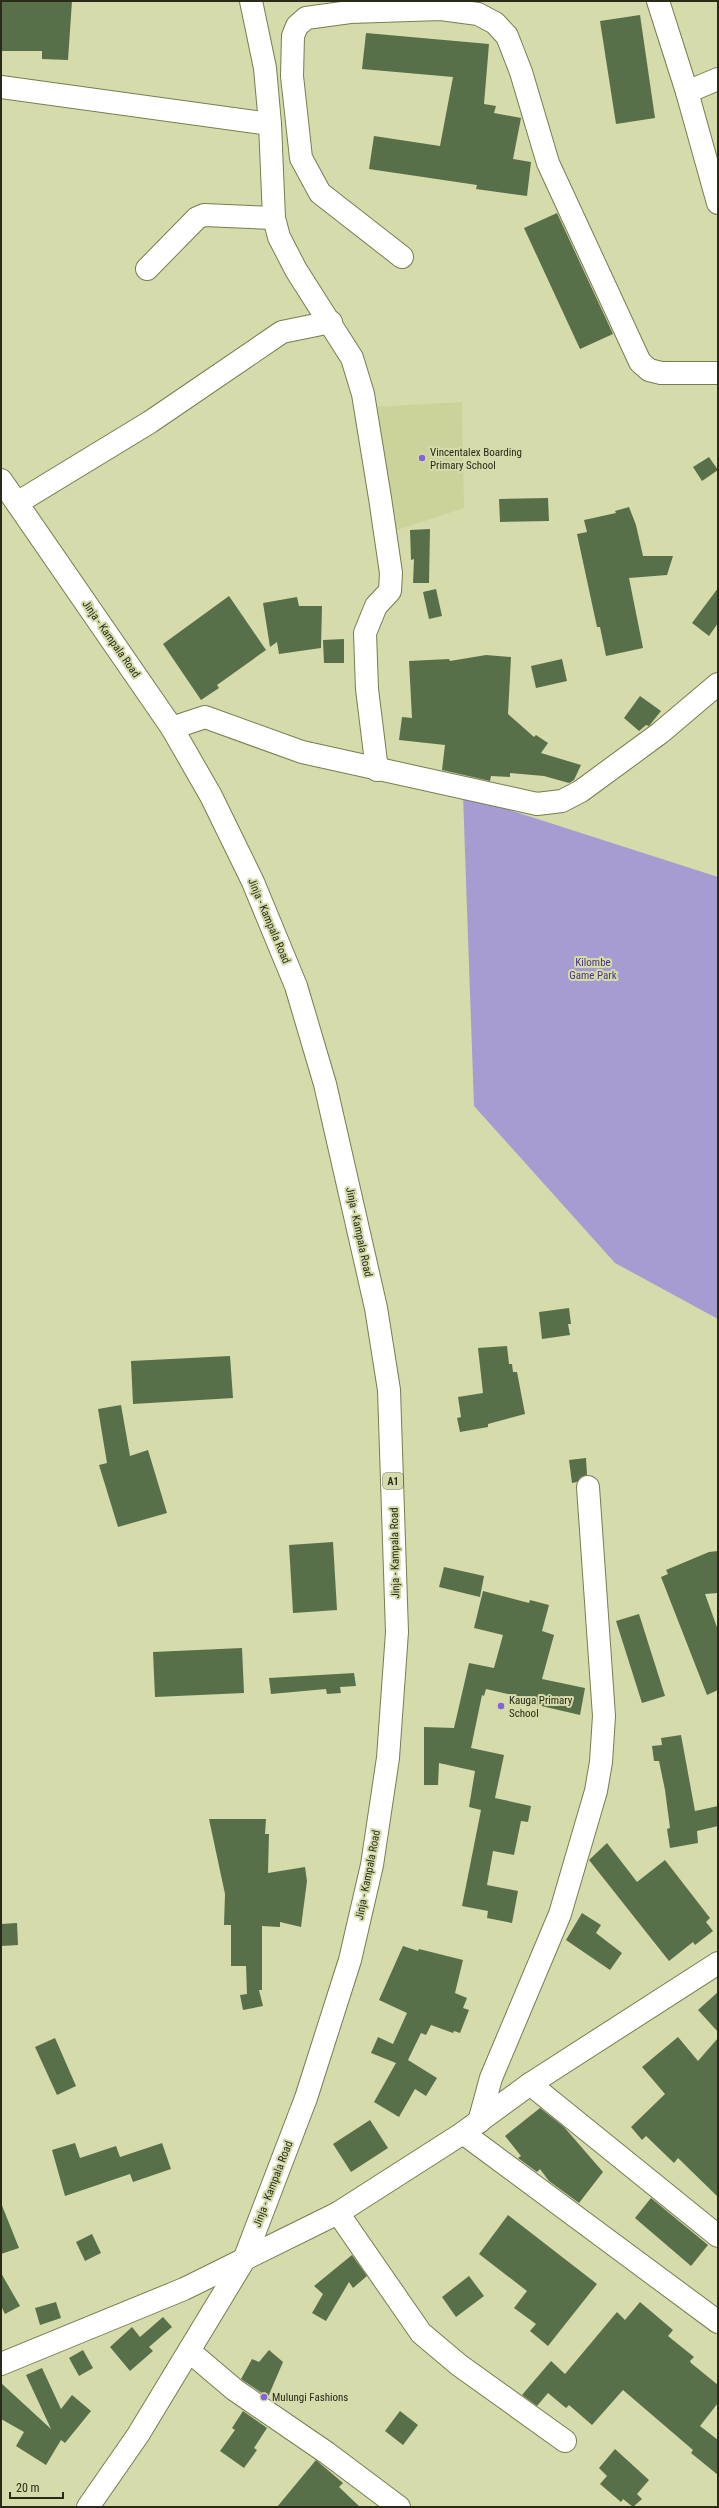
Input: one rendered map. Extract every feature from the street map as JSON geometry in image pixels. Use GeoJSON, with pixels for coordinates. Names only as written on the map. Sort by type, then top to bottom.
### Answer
{"type":"FeatureCollection","features":[{"type":"Feature","properties":{"kind":"main road"},"geometry":{"type":"LineString","coordinates":[[251,1],[265,68],[270,124],[274,218],[279,237],[296,270],[331,322],[352,358],[363,394],[391,573],[390,591],[376,606],[365,634],[367,689],[377,770]]}},
{"type":"Feature","properties":{"kind":"main road"},"geometry":{"type":"LineString","coordinates":[[658,1],[687,92],[718,203]]}},
{"type":"Feature","properties":{"kind":"main road"},"geometry":{"type":"LineString","coordinates":[[402,257],[320,193],[301,158],[292,76],[293,42],[297,26],[306,18],[350,12],[441,9],[478,14],[495,22],[507,36],[521,72],[548,163],[640,362],[649,370],[661,373],[718,373]]}},
{"type":"Feature","properties":{"kind":"main road"},"geometry":{"type":"LineString","coordinates":[[687,92],[718,79]]}},
{"type":"Feature","properties":{"kind":"main road"},"geometry":{"type":"LineString","coordinates":[[1,87],[270,124]]}},
{"type":"Feature","properties":{"kind":"main road"},"geometry":{"type":"LineString","coordinates":[[147,269],[197,218],[204,215],[274,218]]}},
{"type":"Feature","properties":{"kind":"main road"},"geometry":{"type":"LineString","coordinates":[[17,503],[150,422],[282,332],[331,322]]}},
{"type":"Feature","properties":{"kind":"main road","name":"Jinja - Kampala Road"},"geometry":{"type":"LineString","coordinates":[[1,480],[172,728],[211,796],[254,882],[296,986],[325,1084],[350,1188],[376,1308],[389,1390],[396,1632],[388,1758],[372,1865],[350,1960],[306,2098],[244,2260],[138,2435],[88,2507]]}},
{"type":"Feature","properties":{"kind":"main road"},"geometry":{"type":"LineString","coordinates":[[172,728],[205,716],[302,752],[377,770],[537,804],[562,801],[581,791],[654,737],[718,684]]}},
{"type":"Feature","properties":{"kind":"main road"},"geometry":{"type":"LineString","coordinates":[[471,2128],[560,1914],[596,1791],[601,1762],[604,1716],[588,1486]]}},
{"type":"Feature","properties":{"kind":"main road"},"geometry":{"type":"LineString","coordinates":[[1,2364],[184,2289],[338,2213],[471,2128],[530,2084],[718,1963]]}},
{"type":"Feature","properties":{"kind":"main road"},"geometry":{"type":"LineString","coordinates":[[530,2084],[718,2236]]}},
{"type":"Feature","properties":{"kind":"main road"},"geometry":{"type":"LineString","coordinates":[[471,2128],[718,2322]]}},
{"type":"Feature","properties":{"kind":"main road"},"geometry":{"type":"LineString","coordinates":[[338,2213],[421,2333],[459,2365],[566,2440]]}},
{"type":"Feature","properties":{"kind":"main road"},"geometry":{"type":"LineString","coordinates":[[189,2351],[235,2390],[327,2453],[399,2507]]}},
{"type":"Feature","properties":{"kind":"shaded area","name":"Vincentalex Boarding Primary School"},"geometry":{"type":"Polygon","coordinates":[[[462,402],[464,508],[394,531],[372,407],[462,402]]]}},
{"type":"Feature","properties":{"kind":"green space","name":"Kilombe Game Park"},"geometry":{"type":"Polygon","coordinates":[[[463,795],[718,877],[718,1319],[615,1263],[474,1106],[463,795]]]}},
{"type":"Feature","properties":{"kind":"building"},"geometry":{"type":"Polygon","coordinates":[[[1,1],[72,1],[68,60],[42,59],[42,51],[1,51],[1,1]]]}},
{"type":"Feature","properties":{"kind":"building"},"geometry":{"type":"Polygon","coordinates":[[[640,15],[655,118],[616,124],[600,21],[640,15]]]}},
{"type":"Feature","properties":{"kind":"building"},"geometry":{"type":"Polygon","coordinates":[[[366,33],[489,44],[484,104],[496,106],[494,113],[521,118],[513,159],[531,162],[527,196],[476,189],[477,185],[369,169],[374,136],[440,146],[453,77],[362,69],[366,33]]]}},
{"type":"Feature","properties":{"kind":"building"},"geometry":{"type":"Polygon","coordinates":[[[557,213],[613,334],[580,349],[524,228],[557,213]]]}},
{"type":"Feature","properties":{"kind":"building"},"geometry":{"type":"Polygon","coordinates":[[[709,457],[718,470],[702,481],[693,467],[709,457]]]}},
{"type":"Feature","properties":{"kind":"building"},"geometry":{"type":"Polygon","coordinates":[[[548,498],[549,521],[500,522],[499,499],[548,498]]]}},
{"type":"Feature","properties":{"kind":"building"},"geometry":{"type":"Polygon","coordinates":[[[629,507],[636,525],[643,556],[673,556],[667,575],[629,578],[643,648],[606,656],[600,627],[597,627],[577,534],[587,532],[584,520],[616,513],[615,511],[629,507]]]}},
{"type":"Feature","properties":{"kind":"building"},"geometry":{"type":"Polygon","coordinates":[[[430,529],[429,583],[413,583],[414,559],[411,560],[410,530],[430,529]]]}},
{"type":"Feature","properties":{"kind":"building"},"geometry":{"type":"Polygon","coordinates":[[[718,588],[718,623],[709,636],[692,623],[718,588]]]}},
{"type":"Feature","properties":{"kind":"building"},"geometry":{"type":"Polygon","coordinates":[[[436,589],[442,616],[429,619],[423,592],[436,589]]]}},
{"type":"Feature","properties":{"kind":"building"},"geometry":{"type":"Polygon","coordinates":[[[229,596],[266,650],[217,685],[219,688],[201,700],[163,644],[229,596]]]}},
{"type":"Feature","properties":{"kind":"building"},"geometry":{"type":"Polygon","coordinates":[[[297,597],[299,606],[322,606],[321,648],[279,654],[277,642],[270,647],[263,603],[297,597]]]}},
{"type":"Feature","properties":{"kind":"building"},"geometry":{"type":"Polygon","coordinates":[[[344,639],[344,663],[324,663],[323,640],[344,639]]]}},
{"type":"Feature","properties":{"kind":"building"},"geometry":{"type":"Polygon","coordinates":[[[486,655],[511,657],[508,714],[534,737],[536,735],[548,743],[541,753],[581,765],[574,780],[569,783],[544,776],[510,773],[510,777],[491,776],[490,781],[442,770],[445,745],[399,740],[402,717],[412,718],[409,661],[449,659],[450,661],[486,655]]]}},
{"type":"Feature","properties":{"kind":"building"},"geometry":{"type":"Polygon","coordinates":[[[562,659],[567,681],[536,688],[531,666],[562,659]]]}},
{"type":"Feature","properties":{"kind":"building"},"geometry":{"type":"Polygon","coordinates":[[[640,696],[661,711],[649,726],[646,725],[639,731],[624,718],[640,696]]]}},
{"type":"Feature","properties":{"kind":"building"},"geometry":{"type":"Polygon","coordinates":[[[569,1308],[571,1324],[568,1324],[570,1335],[542,1339],[539,1312],[569,1308]]]}},
{"type":"Feature","properties":{"kind":"building"},"geometry":{"type":"Polygon","coordinates":[[[507,1346],[509,1364],[512,1364],[513,1372],[517,1372],[525,1414],[488,1424],[488,1427],[460,1432],[457,1418],[461,1417],[458,1397],[483,1393],[478,1348],[507,1346]]]}},
{"type":"Feature","properties":{"kind":"building"},"geometry":{"type":"Polygon","coordinates":[[[230,1356],[233,1398],[133,1404],[131,1361],[230,1356]]]}},
{"type":"Feature","properties":{"kind":"building"},"geometry":{"type":"Polygon","coordinates":[[[121,1405],[130,1456],[148,1450],[167,1513],[118,1527],[99,1465],[107,1463],[98,1409],[121,1405]]]}},
{"type":"Feature","properties":{"kind":"building"},"geometry":{"type":"Polygon","coordinates":[[[586,1458],[587,1475],[581,1477],[577,1482],[572,1483],[569,1460],[586,1458]]]}},
{"type":"Feature","properties":{"kind":"building"},"geometry":{"type":"Polygon","coordinates":[[[333,1542],[337,1610],[293,1613],[289,1545],[333,1542]]]}},
{"type":"Feature","properties":{"kind":"building"},"geometry":{"type":"Polygon","coordinates":[[[718,1551],[718,1593],[705,1594],[718,1630],[718,1690],[707,1695],[661,1577],[668,1574],[666,1570],[709,1552],[718,1551]]]}},
{"type":"Feature","properties":{"kind":"building"},"geometry":{"type":"Polygon","coordinates":[[[444,1567],[484,1576],[480,1597],[439,1587],[444,1567]]]}},
{"type":"Feature","properties":{"kind":"building"},"geometry":{"type":"Polygon","coordinates":[[[483,1591],[529,1603],[530,1600],[549,1605],[542,1631],[554,1635],[542,1679],[585,1688],[580,1715],[520,1701],[521,1697],[486,1689],[484,1696],[482,1695],[471,1748],[504,1755],[495,1798],[531,1806],[528,1822],[521,1821],[514,1855],[493,1851],[487,1885],[518,1891],[512,1923],[487,1918],[488,1911],[462,1906],[481,1810],[469,1807],[475,1771],[439,1763],[438,1785],[424,1785],[424,1727],[454,1728],[469,1663],[494,1668],[503,1635],[474,1628],[483,1591]]]}},
{"type":"Feature","properties":{"kind":"building"},"geometry":{"type":"Polygon","coordinates":[[[639,1614],[665,1696],[642,1703],[616,1621],[639,1614]]]}},
{"type":"Feature","properties":{"kind":"building"},"geometry":{"type":"Polygon","coordinates":[[[242,1648],[244,1693],[155,1697],[153,1652],[242,1648]]]}},
{"type":"Feature","properties":{"kind":"building"},"geometry":{"type":"Polygon","coordinates":[[[354,1673],[356,1686],[340,1687],[341,1693],[327,1694],[326,1689],[271,1694],[269,1678],[354,1673]]]}},
{"type":"Feature","properties":{"kind":"building"},"geometry":{"type":"Polygon","coordinates":[[[681,1735],[695,1811],[718,1806],[718,1826],[697,1831],[698,1843],[670,1848],[667,1829],[670,1828],[665,1790],[659,1761],[654,1761],[652,1746],[662,1745],[661,1738],[681,1735]]]}},
{"type":"Feature","properties":{"kind":"building"},"geometry":{"type":"Polygon","coordinates":[[[209,1819],[266,1819],[265,1834],[269,1834],[268,1873],[305,1867],[307,1881],[301,1927],[280,1922],[280,1927],[262,1926],[262,1990],[259,1990],[263,2006],[243,2010],[240,1995],[247,1994],[246,1966],[231,1966],[231,1925],[224,1925],[225,1894],[209,1819]]]}},
{"type":"Feature","properties":{"kind":"building"},"geometry":{"type":"Polygon","coordinates":[[[607,1843],[637,1882],[665,1860],[710,1918],[706,1922],[713,1931],[695,1945],[693,1942],[669,1961],[589,1860],[607,1843]]]}},
{"type":"Feature","properties":{"kind":"building"},"geometry":{"type":"Polygon","coordinates":[[[582,1913],[601,1925],[596,1933],[622,1953],[610,1970],[566,1940],[582,1913]]]}},
{"type":"Feature","properties":{"kind":"building"},"geometry":{"type":"Polygon","coordinates":[[[17,1923],[18,1945],[1,1946],[1,1924],[17,1923]]]}},
{"type":"Feature","properties":{"kind":"building"},"geometry":{"type":"Polygon","coordinates":[[[403,1946],[418,1951],[419,1949],[463,1960],[455,1993],[467,1998],[463,2008],[469,2010],[460,2033],[454,2031],[453,2033],[431,2025],[426,2035],[421,2033],[408,2060],[437,2078],[426,2096],[415,2089],[399,2117],[374,2102],[396,2063],[371,2053],[378,2037],[393,2044],[407,2013],[379,2000],[403,1946]]]}},
{"type":"Feature","properties":{"kind":"building"},"geometry":{"type":"Polygon","coordinates":[[[718,1992],[718,2032],[698,2010],[718,1992]]]}},
{"type":"Feature","properties":{"kind":"building"},"geometry":{"type":"Polygon","coordinates":[[[678,2037],[698,2061],[718,2038],[718,2197],[678,2158],[674,2163],[646,2136],[642,2140],[631,2127],[665,2094],[642,2067],[678,2037]]]}},
{"type":"Feature","properties":{"kind":"building"},"geometry":{"type":"Polygon","coordinates":[[[55,2038],[76,2086],[57,2095],[35,2047],[55,2038]]]}},
{"type":"Feature","properties":{"kind":"building"},"geometry":{"type":"Polygon","coordinates":[[[540,2108],[564,2127],[603,2172],[579,2203],[549,2181],[540,2169],[537,2172],[518,2158],[521,2156],[505,2136],[540,2108]]]}},
{"type":"Feature","properties":{"kind":"building"},"geometry":{"type":"Polygon","coordinates":[[[370,2120],[388,2148],[351,2172],[333,2144],[370,2120]]]}},
{"type":"Feature","properties":{"kind":"building"},"geometry":{"type":"Polygon","coordinates":[[[75,2143],[80,2158],[116,2146],[120,2157],[162,2143],[171,2169],[133,2182],[130,2174],[65,2196],[52,2150],[75,2143]]]}},
{"type":"Feature","properties":{"kind":"building"},"geometry":{"type":"Polygon","coordinates":[[[651,2198],[708,2245],[691,2266],[635,2218],[651,2198]]]}},
{"type":"Feature","properties":{"kind":"building"},"geometry":{"type":"Polygon","coordinates":[[[1,2203],[19,2248],[1,2254],[1,2203]]]}},
{"type":"Feature","properties":{"kind":"building"},"geometry":{"type":"Polygon","coordinates":[[[508,2215],[597,2284],[548,2346],[530,2331],[536,2324],[514,2308],[527,2291],[479,2254],[508,2215]]]}},
{"type":"Feature","properties":{"kind":"building"},"geometry":{"type":"Polygon","coordinates":[[[92,2234],[101,2253],[85,2261],[76,2242],[92,2234]]]}},
{"type":"Feature","properties":{"kind":"building"},"geometry":{"type":"Polygon","coordinates":[[[352,2255],[367,2276],[353,2288],[349,2282],[326,2321],[312,2313],[323,2294],[314,2286],[352,2255]]]}},
{"type":"Feature","properties":{"kind":"building"},"geometry":{"type":"Polygon","coordinates":[[[1,2273],[20,2306],[5,2314],[1,2306],[1,2273]]]}},
{"type":"Feature","properties":{"kind":"building"},"geometry":{"type":"Polygon","coordinates":[[[469,2276],[484,2296],[456,2317],[442,2297],[469,2276]]]}},
{"type":"Feature","properties":{"kind":"building"},"geometry":{"type":"Polygon","coordinates":[[[56,2302],[61,2318],[40,2325],[35,2308],[56,2302]]]}},
{"type":"Feature","properties":{"kind":"building"},"geometry":{"type":"Polygon","coordinates":[[[640,2302],[673,2330],[668,2336],[694,2357],[690,2361],[691,2363],[718,2385],[718,2403],[700,2426],[718,2440],[718,2475],[691,2453],[693,2450],[623,2390],[592,2425],[569,2405],[566,2408],[548,2393],[537,2406],[522,2395],[551,2361],[565,2374],[617,2312],[625,2320],[640,2302]]]}},
{"type":"Feature","properties":{"kind":"building"},"geometry":{"type":"Polygon","coordinates":[[[163,2317],[172,2327],[149,2347],[153,2351],[130,2371],[110,2347],[132,2327],[140,2337],[163,2317]]]}},
{"type":"Feature","properties":{"kind":"building"},"geometry":{"type":"Polygon","coordinates":[[[83,2350],[93,2368],[79,2376],[69,2358],[83,2350]]]}},
{"type":"Feature","properties":{"kind":"building"},"geometry":{"type":"Polygon","coordinates":[[[269,2350],[283,2362],[268,2397],[241,2379],[252,2359],[259,2362],[269,2350]]]}},
{"type":"Feature","properties":{"kind":"building"},"geometry":{"type":"Polygon","coordinates":[[[42,2368],[61,2409],[72,2395],[91,2411],[65,2443],[61,2440],[46,2465],[16,2446],[24,2432],[1,2419],[1,2383],[51,2429],[26,2375],[42,2368]]]}},
{"type":"Feature","properties":{"kind":"building"},"geometry":{"type":"Polygon","coordinates":[[[243,2411],[267,2428],[254,2448],[257,2450],[244,2468],[220,2451],[235,2430],[232,2428],[243,2411]]]}},
{"type":"Feature","properties":{"kind":"building"},"geometry":{"type":"Polygon","coordinates":[[[400,2411],[418,2425],[403,2445],[385,2431],[400,2411]]]}},
{"type":"Feature","properties":{"kind":"building"},"geometry":{"type":"Polygon","coordinates":[[[615,2449],[649,2480],[637,2494],[642,2499],[633,2507],[623,2499],[621,2502],[600,2484],[607,2476],[599,2468],[615,2449]]]}},
{"type":"Feature","properties":{"kind":"building"},"geometry":{"type":"Polygon","coordinates":[[[316,2460],[343,2483],[339,2487],[360,2507],[277,2507],[316,2460]]]}},
{"type":"Feature","properties":{"kind":"place","name":"Vincentalex Boarding Primary School"},"geometry":{"type":"Point","coordinates":[422,458]}},
{"type":"Feature","properties":{"kind":"place","name":"Kauga Primary School"},"geometry":{"type":"Point","coordinates":[501,1706]}},
{"type":"Feature","properties":{"kind":"place","name":"Mulungi Fashions"},"geometry":{"type":"Point","coordinates":[264,2397]}}]}
